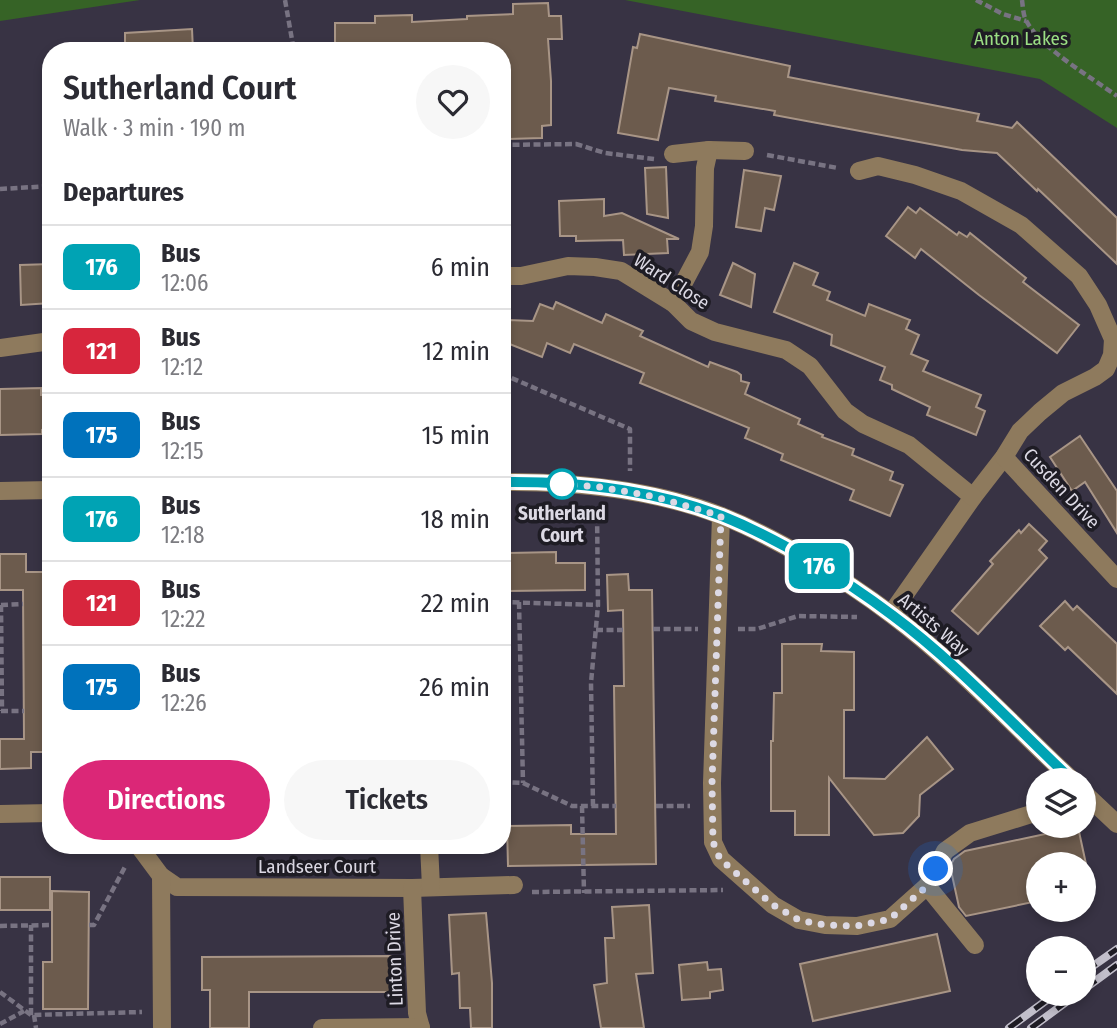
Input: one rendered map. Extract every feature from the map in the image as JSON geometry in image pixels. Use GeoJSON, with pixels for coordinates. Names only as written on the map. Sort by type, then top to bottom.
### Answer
{"type":"FeatureCollection","features":[{"type":"Feature","properties":{"kind":"street"},"geometry":{"type":"LineString","coordinates":[[673,303],[700,252],[704,226],[705,168],[709,150]]}},
{"type":"Feature","properties":{"kind":"street"},"geometry":{"type":"LineString","coordinates":[[673,155],[709,150],[745,151]]}},
{"type":"Feature","properties":{"kind":"street","name":"Cusden Drive"},"geometry":{"type":"LineString","coordinates":[[859,172],[878,166],[915,175],[961,191],[1021,225],[1079,276],[1098,305],[1113,339],[1112,355],[1106,369],[1063,393],[1020,431],[893,615]]}},
{"type":"Feature","properties":{"kind":"street","name":"Ward Close"},"geometry":{"type":"LineString","coordinates":[[511,276],[568,266],[621,271],[673,303],[691,321],[715,332],[786,350],[810,366],[845,411],[863,425],[909,445],[973,497]]}},
{"type":"Feature","properties":{"kind":"street"},"geometry":{"type":"LineString","coordinates":[[0,348],[42,342]]}},
{"type":"Feature","properties":{"kind":"street","name":"Cusden Drive"},"geometry":{"type":"LineString","coordinates":[[1004,457],[1117,579]]}},
{"type":"Feature","properties":{"kind":"street","name":"Artists Way"},"geometry":{"type":"LineString","coordinates":[[511,482],[597,487],[656,497],[721,516],[807,559],[893,615],[944,659],[1059,768]]}},
{"type":"Feature","properties":{"kind":"street"},"geometry":{"type":"LineString","coordinates":[[0,491],[42,490]]}},
{"type":"Feature","properties":{"kind":"street"},"geometry":{"type":"LineString","coordinates":[[721,516],[712,806],[713,842],[720,859],[799,920],[825,925],[857,926],[890,919],[927,886],[945,851],[970,834],[1026,816]]}},
{"type":"Feature","properties":{"kind":"street"},"geometry":{"type":"LineString","coordinates":[[1096,805],[1117,824]]}},
{"type":"Feature","properties":{"kind":"street"},"geometry":{"type":"LineString","coordinates":[[0,814],[42,813]]}},
{"type":"Feature","properties":{"kind":"street"},"geometry":{"type":"LineString","coordinates":[[137,854],[161,876],[162,1020]]}},
{"type":"Feature","properties":{"kind":"street"},"geometry":{"type":"LineString","coordinates":[[429,854],[431,887]]}},
{"type":"Feature","properties":{"kind":"street","name":"Landseer Court"},"geometry":{"type":"LineString","coordinates":[[161,876],[177,887],[514,886]]}},
{"type":"Feature","properties":{"kind":"street"},"geometry":{"type":"LineString","coordinates":[[927,886],[975,945]]}},
{"type":"Feature","properties":{"kind":"street","name":"Linton Drive"},"geometry":{"type":"LineString","coordinates":[[412,888],[417,1013],[421,1027]]}},
{"type":"Feature","properties":{"kind":"street"},"geometry":{"type":"LineString","coordinates":[[323,1028],[421,1027]]}},
{"type":"Feature","properties":{"kind":"path"},"geometry":{"type":"LineString","coordinates":[[285,0],[293,42]]}},
{"type":"Feature","properties":{"kind":"path"},"geometry":{"type":"LineString","coordinates":[[976,0],[1003,14],[1026,21],[1052,49],[1117,96]]}},
{"type":"Feature","properties":{"kind":"path"},"geometry":{"type":"LineString","coordinates":[[1022,0],[1026,21]]}},
{"type":"Feature","properties":{"kind":"path"},"geometry":{"type":"LineString","coordinates":[[511,145],[576,144],[605,153],[654,159],[673,155]]}},
{"type":"Feature","properties":{"kind":"path"},"geometry":{"type":"LineString","coordinates":[[745,151],[859,172]]}},
{"type":"Feature","properties":{"kind":"path"},"geometry":{"type":"LineString","coordinates":[[0,189],[42,187]]}},
{"type":"Feature","properties":{"kind":"path"},"geometry":{"type":"LineString","coordinates":[[511,378],[629,429],[631,493]]}},
{"type":"Feature","properties":{"kind":"path"},"geometry":{"type":"LineString","coordinates":[[593,806],[591,683],[598,605],[597,487]]}},
{"type":"Feature","properties":{"kind":"path"},"geometry":{"type":"LineString","coordinates":[[511,603],[598,605]]}},
{"type":"Feature","properties":{"kind":"path"},"geometry":{"type":"LineString","coordinates":[[519,603],[523,783]]}},
{"type":"Feature","properties":{"kind":"path"},"geometry":{"type":"LineString","coordinates":[[23,604],[1,605],[1,711],[24,711]]}},
{"type":"Feature","properties":{"kind":"path"},"geometry":{"type":"LineString","coordinates":[[653,629],[757,629],[798,616],[893,615]]}},
{"type":"Feature","properties":{"kind":"path"},"geometry":{"type":"LineString","coordinates":[[596,631],[623,630]]}},
{"type":"Feature","properties":{"kind":"path"},"geometry":{"type":"LineString","coordinates":[[511,782],[523,783],[572,806],[616,806]]}},
{"type":"Feature","properties":{"kind":"path"},"geometry":{"type":"LineString","coordinates":[[582,806],[584,893]]}},
{"type":"Feature","properties":{"kind":"path"},"geometry":{"type":"LineString","coordinates":[[656,806],[712,806]]}},
{"type":"Feature","properties":{"kind":"path"},"geometry":{"type":"LineString","coordinates":[[89,925],[94,925],[132,854]]}},
{"type":"Feature","properties":{"kind":"path"},"geometry":{"type":"LineString","coordinates":[[514,886],[524,892],[767,893]]}},
{"type":"Feature","properties":{"kind":"path"},"geometry":{"type":"LineString","coordinates":[[31,925],[32,1015],[36,1028]]}},
{"type":"Feature","properties":{"kind":"path"},"geometry":{"type":"LineString","coordinates":[[0,926],[52,925]]}},
{"type":"Feature","properties":{"kind":"path"},"geometry":{"type":"LineString","coordinates":[[0,992],[32,1015],[162,1020]]}},
{"type":"Feature","properties":{"kind":"path"},"geometry":{"type":"LineString","coordinates":[[0,1024],[24,1010]]}},
{"type":"Feature","properties":{"kind":"green space"},"geometry":{"type":"Polygon","coordinates":[[[0,0],[140,0],[0,21],[0,0]]]}},
{"type":"Feature","properties":{"kind":"green space","name":"Anton Lakes"},"geometry":{"type":"Polygon","coordinates":[[[625,0],[1117,0],[1117,128],[1040,79],[625,0]]]}},
{"type":"Feature","properties":{"kind":"building"},"geometry":{"type":"Polygon","coordinates":[[[548,3],[549,16],[561,16],[562,39],[548,39],[551,125],[542,126],[542,138],[511,139],[511,42],[335,42],[335,23],[375,23],[375,16],[412,15],[412,22],[467,19],[467,16],[513,14],[513,4],[548,3]]]}},
{"type":"Feature","properties":{"kind":"building"},"geometry":{"type":"Polygon","coordinates":[[[192,29],[193,42],[125,42],[125,33],[192,29]]]}},
{"type":"Feature","properties":{"kind":"building"},"geometry":{"type":"Polygon","coordinates":[[[640,34],[790,66],[788,77],[979,114],[977,121],[1012,128],[1017,122],[1117,218],[1117,264],[997,153],[962,150],[774,115],[775,111],[715,101],[716,96],[669,88],[658,140],[618,133],[633,47],[637,48],[640,34]]]}},
{"type":"Feature","properties":{"kind":"building"},"geometry":{"type":"Polygon","coordinates":[[[666,167],[668,218],[647,214],[645,168],[666,167]]]}},
{"type":"Feature","properties":{"kind":"building"},"geometry":{"type":"Polygon","coordinates":[[[744,170],[781,176],[774,210],[765,208],[761,231],[736,227],[744,170]]]}},
{"type":"Feature","properties":{"kind":"building"},"geometry":{"type":"Polygon","coordinates":[[[604,199],[604,216],[622,213],[679,239],[667,239],[668,253],[624,255],[623,240],[576,241],[576,236],[560,236],[559,201],[604,199]]]}},
{"type":"Feature","properties":{"kind":"building"},"geometry":{"type":"Polygon","coordinates":[[[908,207],[916,213],[920,208],[957,235],[959,232],[967,237],[970,233],[1026,278],[1023,282],[1079,325],[1057,353],[921,249],[915,258],[886,236],[908,207]]]}},
{"type":"Feature","properties":{"kind":"building"},"geometry":{"type":"Polygon","coordinates":[[[733,263],[755,274],[751,307],[720,295],[733,263]]]}},
{"type":"Feature","properties":{"kind":"building"},"geometry":{"type":"Polygon","coordinates":[[[794,263],[818,273],[813,285],[830,292],[827,300],[865,316],[869,304],[910,320],[906,329],[919,335],[911,354],[928,361],[923,371],[981,395],[976,407],[985,411],[976,435],[927,415],[930,407],[892,389],[892,385],[880,380],[885,367],[831,345],[832,335],[774,312],[794,263]]]}},
{"type":"Feature","properties":{"kind":"building"},"geometry":{"type":"Polygon","coordinates":[[[42,264],[42,304],[21,305],[20,265],[42,264]]]}},
{"type":"Feature","properties":{"kind":"building"},"geometry":{"type":"Polygon","coordinates":[[[556,302],[602,323],[606,314],[643,331],[640,336],[708,367],[710,362],[737,372],[741,375],[741,381],[749,383],[745,394],[800,419],[798,424],[823,435],[822,437],[854,449],[852,455],[893,472],[890,480],[903,485],[890,516],[850,500],[854,490],[781,460],[783,454],[745,438],[749,428],[640,383],[644,373],[574,344],[570,353],[547,343],[542,357],[511,345],[511,320],[533,321],[540,304],[553,309],[556,302]]]}},
{"type":"Feature","properties":{"kind":"building"},"geometry":{"type":"Polygon","coordinates":[[[41,388],[42,434],[0,435],[0,389],[41,388]]]}},
{"type":"Feature","properties":{"kind":"building"},"geometry":{"type":"Polygon","coordinates":[[[1080,436],[1117,491],[1117,533],[1085,482],[1072,491],[1050,457],[1080,436]]]}},
{"type":"Feature","properties":{"kind":"building"},"geometry":{"type":"Polygon","coordinates":[[[1029,524],[1047,541],[1039,550],[1047,558],[978,634],[952,611],[993,564],[990,561],[1019,530],[1021,533],[1029,524]]]}},
{"type":"Feature","properties":{"kind":"building"},"geometry":{"type":"Polygon","coordinates":[[[556,552],[556,563],[585,563],[585,590],[511,591],[511,553],[556,552]]]}},
{"type":"Feature","properties":{"kind":"building"},"geometry":{"type":"Polygon","coordinates":[[[0,554],[26,554],[26,572],[42,572],[42,752],[31,752],[31,768],[0,769],[0,739],[24,739],[23,590],[0,590],[0,554]]]}},
{"type":"Feature","properties":{"kind":"building"},"geometry":{"type":"Polygon","coordinates":[[[628,574],[629,590],[652,590],[656,864],[508,866],[511,826],[571,825],[571,834],[616,834],[614,686],[624,686],[623,610],[608,611],[607,575],[628,574]]]}},
{"type":"Feature","properties":{"kind":"building"},"geometry":{"type":"Polygon","coordinates":[[[1065,601],[1073,610],[1077,606],[1117,644],[1117,694],[1068,647],[1065,650],[1040,626],[1065,601]]]}},
{"type":"Feature","properties":{"kind":"building"},"geometry":{"type":"Polygon","coordinates":[[[782,644],[822,644],[821,651],[854,652],[854,710],[844,710],[844,778],[885,779],[927,737],[953,769],[920,795],[919,816],[903,833],[874,835],[829,778],[829,835],[795,835],[795,811],[771,811],[774,693],[782,693],[782,644]]]}},
{"type":"Feature","properties":{"kind":"building"},"geometry":{"type":"Polygon","coordinates":[[[1026,838],[1080,838],[1083,852],[1026,852],[1026,904],[966,916],[959,907],[950,866],[954,859],[965,851],[1026,838]]]}},
{"type":"Feature","properties":{"kind":"building"},"geometry":{"type":"Polygon","coordinates":[[[0,877],[50,877],[50,910],[0,910],[0,877]]]}},
{"type":"Feature","properties":{"kind":"building"},"geometry":{"type":"Polygon","coordinates":[[[52,891],[89,892],[88,1009],[43,1009],[43,962],[52,962],[52,891]]]}},
{"type":"Feature","properties":{"kind":"building"},"geometry":{"type":"Polygon","coordinates":[[[649,905],[653,973],[636,974],[644,1028],[601,1028],[594,985],[607,983],[605,938],[614,938],[612,907],[649,905]]]}},
{"type":"Feature","properties":{"kind":"building"},"geometry":{"type":"Polygon","coordinates":[[[486,913],[492,983],[492,1028],[471,1028],[470,1008],[460,1008],[459,973],[452,974],[449,915],[486,913]]]}},
{"type":"Feature","properties":{"kind":"building"},"geometry":{"type":"Polygon","coordinates":[[[937,934],[950,991],[813,1021],[800,964],[937,934]]]}},
{"type":"Feature","properties":{"kind":"building"},"geometry":{"type":"Polygon","coordinates":[[[393,956],[393,992],[249,992],[249,1028],[210,1028],[210,990],[202,990],[202,957],[393,956]]]}},
{"type":"Feature","properties":{"kind":"building"},"geometry":{"type":"Polygon","coordinates":[[[707,962],[708,970],[721,969],[723,990],[710,992],[710,998],[682,1000],[679,965],[707,962]]]}},
{"type":"Feature","properties":{"kind":"railway"},"geometry":{"type":"LineString","coordinates":[[1096,964],[1117,949]]}},
{"type":"Feature","properties":{"kind":"railway"},"geometry":{"type":"LineString","coordinates":[[1096,980],[1117,965]]}},
{"type":"Feature","properties":{"kind":"railway"},"geometry":{"type":"LineString","coordinates":[[1009,1028],[1039,1006]]}},
{"type":"Feature","properties":{"kind":"railway"},"geometry":{"type":"LineString","coordinates":[[1031,1028],[1061,1006]]}},
{"type":"Feature","properties":{"kind":"bus line","name":"176"},"geometry":{"type":"LineString","coordinates":[[511,482],[600,487],[656,497],[721,516],[760,534],[807,559],[895,617],[944,659],[1059,768]]}},
{"type":"Feature","properties":{"kind":"place","name":"Sutherland Court"},"geometry":{"type":"Point","coordinates":[562,484]}},
{"type":"Feature","properties":{"kind":"route"},"geometry":{"type":"LineString","coordinates":[[562,484],[600,487],[656,497],[721,516],[712,783],[713,842],[720,859],[773,905],[799,920],[825,925],[857,926],[890,919],[927,886],[936,869]]}}]}
